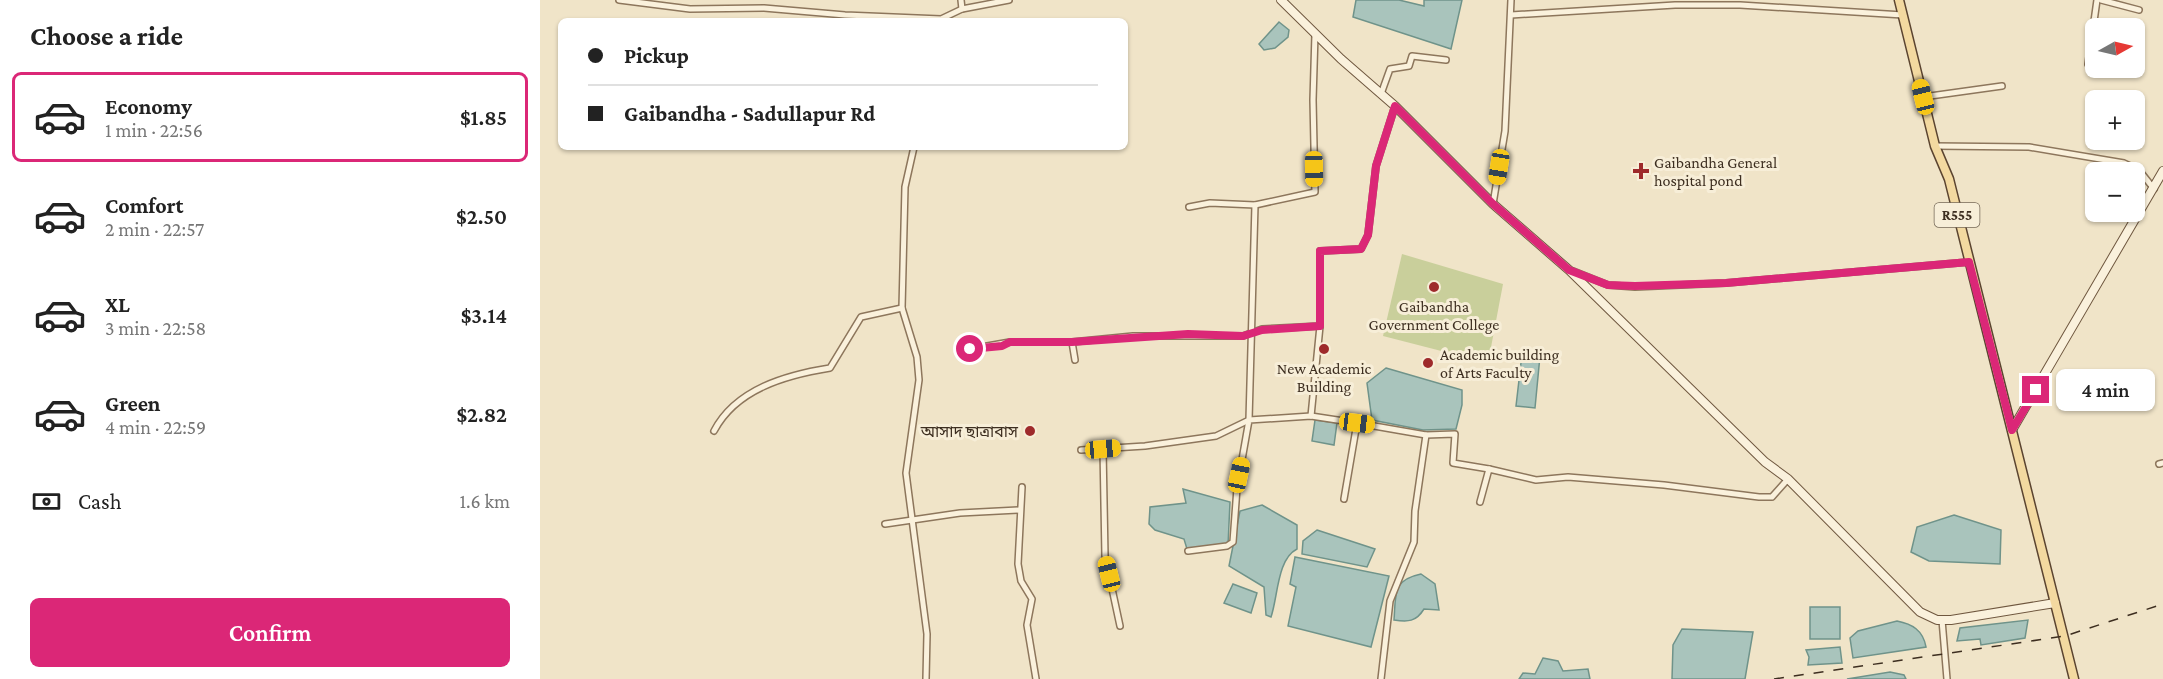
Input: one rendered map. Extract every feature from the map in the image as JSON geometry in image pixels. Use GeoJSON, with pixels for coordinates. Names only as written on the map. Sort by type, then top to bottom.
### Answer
{"type":"FeatureCollection","features":[{"type":"Feature","properties":{"kind":"main road"},"geometry":{"type":"LineString","coordinates":[[1281,0],[1395,106],[1493,204],[1569,270],[1765,462],[1788,479],[1920,612],[1942,620],[2055,603]]}},
{"type":"Feature","properties":{"kind":"main road","name":"R555"},"geometry":{"type":"LineString","coordinates":[[1899,0],[1935,146],[1949,179],[2074,679]]}},
{"type":"Feature","properties":{"kind":"main road"},"geometry":{"type":"LineString","coordinates":[[2012,430],[2163,171]]}},
{"type":"Feature","properties":{"kind":"street"},"geometry":{"type":"LineString","coordinates":[[619,0],[690,9],[764,8],[903,18]]}},
{"type":"Feature","properties":{"kind":"street"},"geometry":{"type":"LineString","coordinates":[[961,0],[962,9]]}},
{"type":"Feature","properties":{"kind":"street"},"geometry":{"type":"LineString","coordinates":[[945,18],[962,9],[1009,0]]}},
{"type":"Feature","properties":{"kind":"street"},"geometry":{"type":"LineString","coordinates":[[1493,204],[1505,131],[1511,0]]}},
{"type":"Feature","properties":{"kind":"street"},"geometry":{"type":"LineString","coordinates":[[2096,18],[2099,0],[2139,10]]}},
{"type":"Feature","properties":{"kind":"street"},"geometry":{"type":"LineString","coordinates":[[1511,15],[1675,5],[1740,5],[1902,15]]}},
{"type":"Feature","properties":{"kind":"street"},"geometry":{"type":"LineString","coordinates":[[1189,207],[1210,203],[1255,205],[1315,192],[1313,100],[1315,34]]}},
{"type":"Feature","properties":{"kind":"street"},"geometry":{"type":"LineString","coordinates":[[1381,93],[1390,69],[1408,66],[1412,56],[1446,60]]}},
{"type":"Feature","properties":{"kind":"street"},"geometry":{"type":"LineString","coordinates":[[1923,97],[2001,86]]}},
{"type":"Feature","properties":{"kind":"street"},"geometry":{"type":"LineString","coordinates":[[1311,416],[1320,326],[1320,251],[1361,249],[1368,235],[1376,166],[1395,106]]}},
{"type":"Feature","properties":{"kind":"street"},"geometry":{"type":"LineString","coordinates":[[1935,146],[2029,147],[2124,163],[2139,170],[2154,189]]}},
{"type":"Feature","properties":{"kind":"street"},"geometry":{"type":"LineString","coordinates":[[913,150],[905,187],[902,308],[917,357],[919,380],[906,473],[927,634],[927,679]]}},
{"type":"Feature","properties":{"kind":"street"},"geometry":{"type":"LineString","coordinates":[[1188,551],[1227,546],[1233,542],[1237,488],[1249,420],[1255,205]]}},
{"type":"Feature","properties":{"kind":"street"},"geometry":{"type":"LineString","coordinates":[[1569,270],[1608,285],[1635,286],[1726,283],[1969,262]]}},
{"type":"Feature","properties":{"kind":"street"},"geometry":{"type":"LineString","coordinates":[[714,430],[723,415],[741,398],[780,381],[830,368],[861,317],[902,308]]}},
{"type":"Feature","properties":{"kind":"street"},"geometry":{"type":"LineString","coordinates":[[970,349],[1002,346],[1010,342],[1072,342],[1133,336],[1243,336],[1262,330],[1320,326]]}},
{"type":"Feature","properties":{"kind":"street"},"geometry":{"type":"LineString","coordinates":[[1072,342],[1075,360]]}},
{"type":"Feature","properties":{"kind":"street"},"geometry":{"type":"LineString","coordinates":[[1081,450],[1216,436],[1249,420],[1311,416],[1425,435],[1455,434],[1453,463],[1536,480],[1568,477],[1759,497],[1772,496],[1788,479]]}},
{"type":"Feature","properties":{"kind":"street"},"geometry":{"type":"LineString","coordinates":[[1344,499],[1357,423]]}},
{"type":"Feature","properties":{"kind":"street"},"geometry":{"type":"LineString","coordinates":[[1381,679],[1390,601],[1414,542],[1415,511],[1425,435]]}},
{"type":"Feature","properties":{"kind":"street"},"geometry":{"type":"LineString","coordinates":[[1103,449],[1105,556],[1119,610],[1120,626]]}},
{"type":"Feature","properties":{"kind":"street"},"geometry":{"type":"LineString","coordinates":[[1480,502],[1489,470]]}},
{"type":"Feature","properties":{"kind":"street"},"geometry":{"type":"LineString","coordinates":[[1023,487],[1019,510],[1018,564],[1021,581],[1032,599],[1027,625],[1036,679]]}},
{"type":"Feature","properties":{"kind":"street"},"geometry":{"type":"LineString","coordinates":[[885,524],[970,512],[1019,510]]}},
{"type":"Feature","properties":{"kind":"street"},"geometry":{"type":"LineString","coordinates":[[1942,620],[1947,679]]}},
{"type":"Feature","properties":{"kind":"green space"},"geometry":{"type":"Polygon","coordinates":[[[1402,254],[1503,284],[1488,363],[1383,336],[1402,254]]]}},
{"type":"Feature","properties":{"kind":"water"},"geometry":{"type":"Polygon","coordinates":[[[1356,0],[1399,0],[1424,6],[1424,0],[1462,0],[1451,49],[1353,17],[1356,0]]]}},
{"type":"Feature","properties":{"kind":"water"},"geometry":{"type":"Polygon","coordinates":[[[1279,22],[1289,30],[1288,37],[1275,48],[1264,50],[1259,44],[1279,22]]]}},
{"type":"Feature","properties":{"kind":"water"},"geometry":{"type":"Polygon","coordinates":[[[1522,354],[1540,356],[1535,408],[1516,406],[1522,354]]]}},
{"type":"Feature","properties":{"kind":"water"},"geometry":{"type":"Polygon","coordinates":[[[1386,368],[1462,390],[1462,405],[1456,429],[1423,430],[1372,420],[1367,383],[1386,368]]]}},
{"type":"Feature","properties":{"kind":"water"},"geometry":{"type":"Polygon","coordinates":[[[1315,420],[1337,423],[1334,445],[1312,441],[1315,420]]]}},
{"type":"Feature","properties":{"kind":"water"},"geometry":{"type":"Polygon","coordinates":[[[1183,489],[1230,502],[1228,545],[1187,549],[1184,539],[1155,530],[1149,524],[1150,507],[1186,503],[1183,489]]]}},
{"type":"Feature","properties":{"kind":"water"},"geometry":{"type":"Polygon","coordinates":[[[1262,505],[1297,525],[1297,549],[1285,561],[1271,617],[1266,615],[1264,587],[1229,566],[1240,511],[1262,505]]]}},
{"type":"Feature","properties":{"kind":"water"},"geometry":{"type":"Polygon","coordinates":[[[1954,515],[2001,530],[2000,564],[1929,561],[1911,552],[1917,527],[1954,515]]]}},
{"type":"Feature","properties":{"kind":"water"},"geometry":{"type":"Polygon","coordinates":[[[1317,530],[1375,549],[1367,567],[1302,554],[1303,541],[1317,530]]]}},
{"type":"Feature","properties":{"kind":"water"},"geometry":{"type":"Polygon","coordinates":[[[1295,557],[1389,576],[1371,647],[1288,626],[1296,587],[1290,584],[1295,557]]]}},
{"type":"Feature","properties":{"kind":"water"},"geometry":{"type":"Polygon","coordinates":[[[1421,574],[1435,584],[1439,610],[1424,609],[1411,620],[1394,620],[1397,589],[1405,580],[1421,574]]]}},
{"type":"Feature","properties":{"kind":"water"},"geometry":{"type":"Polygon","coordinates":[[[1233,584],[1257,593],[1251,613],[1224,603],[1233,584]]]}},
{"type":"Feature","properties":{"kind":"water"},"geometry":{"type":"Polygon","coordinates":[[[1810,607],[1840,607],[1840,639],[1810,639],[1810,607]]]}},
{"type":"Feature","properties":{"kind":"water"},"geometry":{"type":"Polygon","coordinates":[[[2028,620],[2025,638],[1981,645],[1980,639],[1957,641],[1960,628],[2028,620]]]}},
{"type":"Feature","properties":{"kind":"water"},"geometry":{"type":"Polygon","coordinates":[[[1897,621],[1916,629],[1925,641],[1926,647],[1853,658],[1850,638],[1858,631],[1897,621]]]}},
{"type":"Feature","properties":{"kind":"water"},"geometry":{"type":"Polygon","coordinates":[[[1682,629],[1753,632],[1745,679],[1672,679],[1673,645],[1682,629]]]}},
{"type":"Feature","properties":{"kind":"water"},"geometry":{"type":"Polygon","coordinates":[[[1840,647],[1842,663],[1808,665],[1809,657],[1806,650],[1840,647]]]}},
{"type":"Feature","properties":{"kind":"water"},"geometry":{"type":"Polygon","coordinates":[[[1543,658],[1558,661],[1563,671],[1588,669],[1590,679],[1519,679],[1523,673],[1535,674],[1543,658]]]}},
{"type":"Feature","properties":{"kind":"water"},"geometry":{"type":"Polygon","coordinates":[[[1890,672],[1904,675],[1906,679],[1847,679],[1890,672]]]}},
{"type":"Feature","properties":{"kind":"railway"},"geometry":{"type":"LineString","coordinates":[[1774,679],[2065,636],[2163,604]]}},
{"type":"Feature","properties":{"kind":"place","name":"Gaibandha General hospital pond"},"geometry":{"type":"Point","coordinates":[1641,171]}},
{"type":"Feature","properties":{"kind":"place","name":"Gaibandha Government College"},"geometry":{"type":"Point","coordinates":[1434,287]}},
{"type":"Feature","properties":{"kind":"place","name":"New Academic Building"},"geometry":{"type":"Point","coordinates":[1324,349]}},
{"type":"Feature","properties":{"kind":"place","name":"Academic building of Arts Faculty"},"geometry":{"type":"Point","coordinates":[1428,363]}},
{"type":"Feature","properties":{"kind":"place","name":"আসাদ ছাত্রাবাস"},"geometry":{"type":"Point","coordinates":[1030,431]}},
{"type":"Feature","properties":{"kind":"route"},"geometry":{"type":"LineString","coordinates":[[970,349],[1002,346],[1010,342],[1072,342],[1133,336],[1183,336],[1188,334],[1243,336],[1262,330],[1320,326],[1318,262],[1320,251],[1361,249],[1368,235],[1376,166],[1395,106],[1493,204],[1569,270],[1608,285],[1726,283],[1969,262],[2012,430],[2036,390]]}}]}
